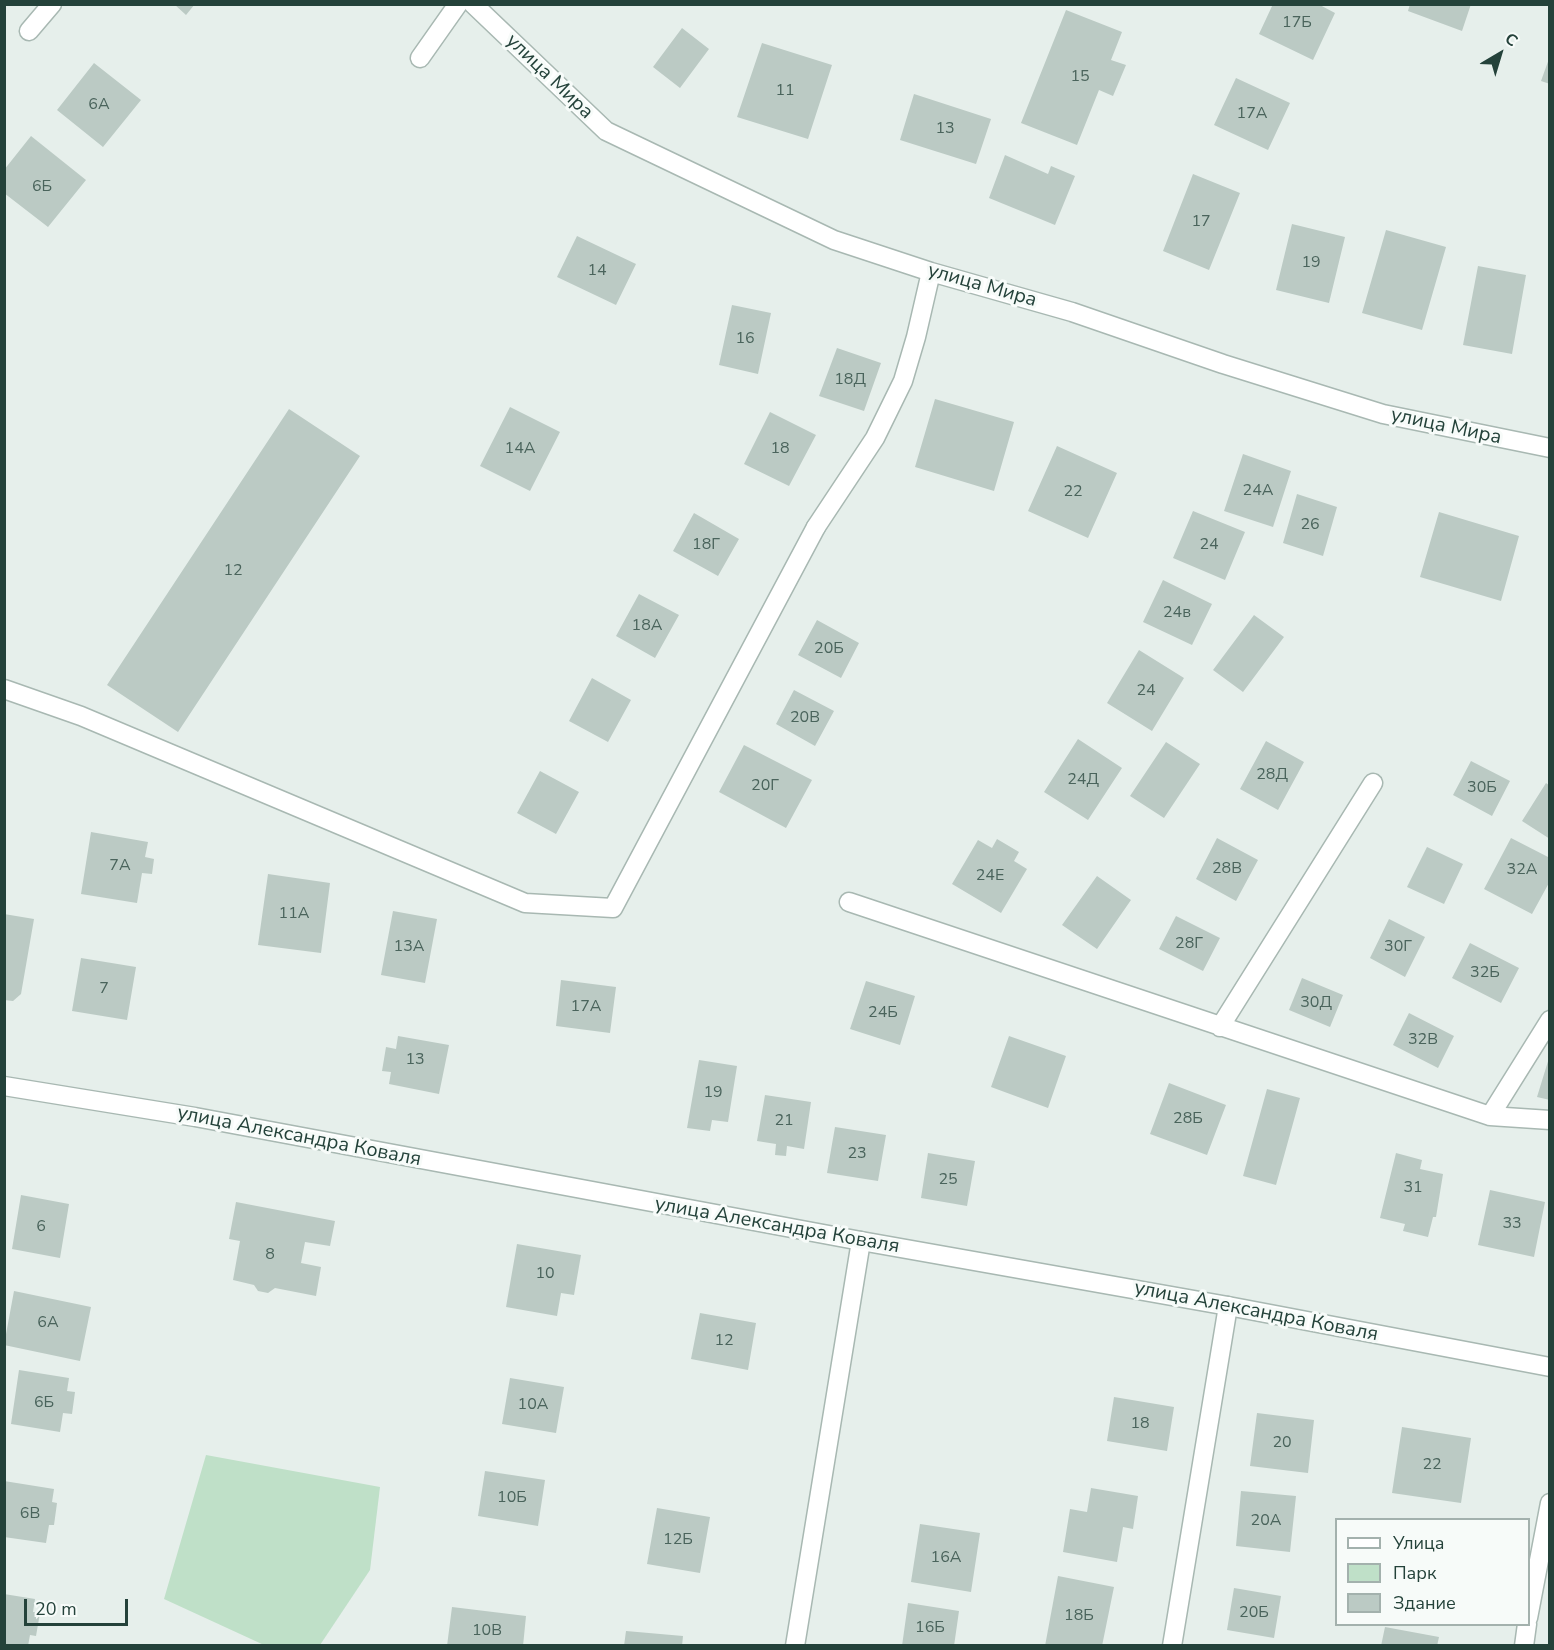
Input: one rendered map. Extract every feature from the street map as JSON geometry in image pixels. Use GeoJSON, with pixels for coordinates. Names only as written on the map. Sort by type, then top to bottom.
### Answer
{"type":"FeatureCollection","features":[{"type":"Feature","properties":{"kind":"street"},"geometry":{"type":"LineString","coordinates":[[29,31],[52,4]]}},
{"type":"Feature","properties":{"kind":"street"},"geometry":{"type":"LineString","coordinates":[[420,58],[458,4]]}},
{"type":"Feature","properties":{"kind":"street","name":"улица Мира"},"geometry":{"type":"LineString","coordinates":[[473,4],[606,131],[834,240],[931,272],[1072,312],[1223,364],[1383,414],[1550,448]]}},
{"type":"Feature","properties":{"kind":"street"},"geometry":{"type":"LineString","coordinates":[[4,689],[81,716],[525,903],[614,908],[816,527],[875,438],[903,381],[931,272]]}},
{"type":"Feature","properties":{"kind":"street"},"geometry":{"type":"LineString","coordinates":[[1220,1028],[1373,783]]}},
{"type":"Feature","properties":{"kind":"street"},"geometry":{"type":"LineString","coordinates":[[849,902],[1220,1028],[1490,1116],[1550,1120]]}},
{"type":"Feature","properties":{"kind":"street"},"geometry":{"type":"LineString","coordinates":[[1490,1116],[1550,1020]]}},
{"type":"Feature","properties":{"kind":"street","name":"улица Александра Коваля"},"geometry":{"type":"LineString","coordinates":[[4,1086],[195,1117],[1550,1367]]}},
{"type":"Feature","properties":{"kind":"street"},"geometry":{"type":"LineString","coordinates":[[795,1646],[861,1241]]}},
{"type":"Feature","properties":{"kind":"street"},"geometry":{"type":"LineString","coordinates":[[1172,1646],[1228,1306]]}},
{"type":"Feature","properties":{"kind":"street"},"geometry":{"type":"LineString","coordinates":[[1530,1608],[1550,1503]]}},
{"type":"Feature","properties":{"kind":"street"},"geometry":{"type":"LineString","coordinates":[[1524,1646],[1527,1626]]}},
{"type":"Feature","properties":{"kind":"green space"},"geometry":{"type":"Polygon","coordinates":[[[206,1455],[380,1487],[370,1570],[320,1645],[264,1645],[164,1599],[206,1455]]]}},
{"type":"Feature","properties":{"kind":"building"},"geometry":{"type":"Polygon","coordinates":[[[174,4],[195,4],[186,15],[174,4]]]}},
{"type":"Feature","properties":{"kind":"building"},"geometry":{"type":"Polygon","coordinates":[[[1273,4],[1318,4],[1335,13],[1313,60],[1259,34],[1273,4]]]}},
{"type":"Feature","properties":{"kind":"building"},"geometry":{"type":"Polygon","coordinates":[[[1410,4],[1471,4],[1462,31],[1408,11],[1410,4]]]}},
{"type":"Feature","properties":{"kind":"building"},"geometry":{"type":"Polygon","coordinates":[[[1066,10],[1122,32],[1111,60],[1126,65],[1113,96],[1099,90],[1077,145],[1021,123],[1066,10]]]}},
{"type":"Feature","properties":{"kind":"building"},"geometry":{"type":"Polygon","coordinates":[[[682,28],[709,49],[680,88],[653,67],[682,28]]]}},
{"type":"Feature","properties":{"kind":"building"},"geometry":{"type":"Polygon","coordinates":[[[762,43],[832,65],[808,139],[737,117],[762,43]]]}},
{"type":"Feature","properties":{"kind":"building"},"geometry":{"type":"Polygon","coordinates":[[[1550,56],[1550,84],[1541,81],[1550,56]]]}},
{"type":"Feature","properties":{"kind":"building"},"geometry":{"type":"Polygon","coordinates":[[[94,63],[141,100],[103,147],[57,110],[94,63]]]}},
{"type":"Feature","properties":{"kind":"building"},"geometry":{"type":"Polygon","coordinates":[[[1236,78],[1290,103],[1268,150],[1214,125],[1236,78]]]}},
{"type":"Feature","properties":{"kind":"building"},"geometry":{"type":"Polygon","coordinates":[[[914,94],[991,119],[976,164],[900,140],[914,94]]]}},
{"type":"Feature","properties":{"kind":"building"},"geometry":{"type":"Polygon","coordinates":[[[31,136],[86,180],[48,227],[4,193],[4,170],[31,136]]]}},
{"type":"Feature","properties":{"kind":"building"},"geometry":{"type":"Polygon","coordinates":[[[1005,155],[1048,174],[1051,166],[1075,176],[1055,225],[989,198],[1005,155]]]}},
{"type":"Feature","properties":{"kind":"building"},"geometry":{"type":"Polygon","coordinates":[[[1193,174],[1240,193],[1209,270],[1163,251],[1193,174]]]}},
{"type":"Feature","properties":{"kind":"building"},"geometry":{"type":"Polygon","coordinates":[[[1292,224],[1345,237],[1329,303],[1276,290],[1292,224]]]}},
{"type":"Feature","properties":{"kind":"building"},"geometry":{"type":"Polygon","coordinates":[[[1386,230],[1446,247],[1422,330],[1362,313],[1386,230]]]}},
{"type":"Feature","properties":{"kind":"building"},"geometry":{"type":"Polygon","coordinates":[[[577,236],[636,264],[616,305],[557,277],[577,236]]]}},
{"type":"Feature","properties":{"kind":"building"},"geometry":{"type":"Polygon","coordinates":[[[1478,266],[1526,275],[1512,354],[1463,345],[1478,266]]]}},
{"type":"Feature","properties":{"kind":"building"},"geometry":{"type":"Polygon","coordinates":[[[732,305],[771,313],[758,374],[719,365],[732,305]]]}},
{"type":"Feature","properties":{"kind":"building"},"geometry":{"type":"Polygon","coordinates":[[[837,348],[881,363],[864,411],[819,396],[837,348]]]}},
{"type":"Feature","properties":{"kind":"building"},"geometry":{"type":"Polygon","coordinates":[[[935,399],[1014,422],[994,491],[915,467],[935,399]]]}},
{"type":"Feature","properties":{"kind":"building"},"geometry":{"type":"Polygon","coordinates":[[[510,407],[560,432],[530,491],[480,466],[510,407]]]}},
{"type":"Feature","properties":{"kind":"building"},"geometry":{"type":"Polygon","coordinates":[[[289,409],[360,456],[178,732],[107,685],[289,409]]]}},
{"type":"Feature","properties":{"kind":"building"},"geometry":{"type":"Polygon","coordinates":[[[770,412],[816,435],[789,486],[744,464],[770,412]]]}},
{"type":"Feature","properties":{"kind":"building"},"geometry":{"type":"Polygon","coordinates":[[[1057,446],[1117,473],[1088,538],[1028,511],[1057,446]]]}},
{"type":"Feature","properties":{"kind":"building"},"geometry":{"type":"Polygon","coordinates":[[[1243,454],[1291,471],[1273,527],[1224,511],[1243,454]]]}},
{"type":"Feature","properties":{"kind":"building"},"geometry":{"type":"Polygon","coordinates":[[[1297,494],[1337,507],[1323,556],[1283,543],[1297,494]]]}},
{"type":"Feature","properties":{"kind":"building"},"geometry":{"type":"Polygon","coordinates":[[[1193,511],[1245,532],[1225,580],[1173,558],[1193,511]]]}},
{"type":"Feature","properties":{"kind":"building"},"geometry":{"type":"Polygon","coordinates":[[[1439,512],[1519,536],[1501,601],[1420,577],[1439,512]]]}},
{"type":"Feature","properties":{"kind":"building"},"geometry":{"type":"Polygon","coordinates":[[[694,513],[739,539],[718,576],[673,551],[694,513]]]}},
{"type":"Feature","properties":{"kind":"building"},"geometry":{"type":"Polygon","coordinates":[[[1163,580],[1212,604],[1192,645],[1143,622],[1163,580]]]}},
{"type":"Feature","properties":{"kind":"building"},"geometry":{"type":"Polygon","coordinates":[[[639,594],[679,615],[655,658],[616,636],[639,594]]]}},
{"type":"Feature","properties":{"kind":"building"},"geometry":{"type":"Polygon","coordinates":[[[1254,615],[1284,637],[1243,692],[1213,670],[1254,615]]]}},
{"type":"Feature","properties":{"kind":"building"},"geometry":{"type":"Polygon","coordinates":[[[817,620],[859,643],[841,678],[798,655],[817,620]]]}},
{"type":"Feature","properties":{"kind":"building"},"geometry":{"type":"Polygon","coordinates":[[[1139,650],[1184,678],[1152,731],[1107,703],[1139,650]]]}},
{"type":"Feature","properties":{"kind":"building"},"geometry":{"type":"Polygon","coordinates":[[[592,678],[631,700],[608,742],[569,721],[592,678]]]}},
{"type":"Feature","properties":{"kind":"building"},"geometry":{"type":"Polygon","coordinates":[[[794,690],[834,711],[815,746],[776,724],[794,690]]]}},
{"type":"Feature","properties":{"kind":"building"},"geometry":{"type":"Polygon","coordinates":[[[1078,739],[1122,768],[1088,820],[1044,792],[1078,739]]]}},
{"type":"Feature","properties":{"kind":"building"},"geometry":{"type":"Polygon","coordinates":[[[1266,741],[1304,762],[1278,810],[1240,789],[1266,741]]]}},
{"type":"Feature","properties":{"kind":"building"},"geometry":{"type":"Polygon","coordinates":[[[1166,742],[1200,764],[1164,818],[1130,796],[1166,742]]]}},
{"type":"Feature","properties":{"kind":"building"},"geometry":{"type":"Polygon","coordinates":[[[744,745],[812,780],[786,828],[719,792],[744,745]]]}},
{"type":"Feature","properties":{"kind":"building"},"geometry":{"type":"Polygon","coordinates":[[[1471,761],[1510,781],[1492,816],[1453,795],[1471,761]]]}},
{"type":"Feature","properties":{"kind":"building"},"geometry":{"type":"Polygon","coordinates":[[[540,771],[579,792],[556,834],[517,813],[540,771]]]}},
{"type":"Feature","properties":{"kind":"building"},"geometry":{"type":"Polygon","coordinates":[[[1546,783],[1550,786],[1550,839],[1522,821],[1546,783]]]}},
{"type":"Feature","properties":{"kind":"building"},"geometry":{"type":"Polygon","coordinates":[[[91,832],[148,842],[145,857],[154,859],[152,874],[142,873],[137,903],[81,894],[91,832]]]}},
{"type":"Feature","properties":{"kind":"building"},"geometry":{"type":"Polygon","coordinates":[[[1217,838],[1258,860],[1236,901],[1196,879],[1217,838]]]}},
{"type":"Feature","properties":{"kind":"building"},"geometry":{"type":"Polygon","coordinates":[[[1511,838],[1550,858],[1550,881],[1532,914],[1484,889],[1511,838]]]}},
{"type":"Feature","properties":{"kind":"building"},"geometry":{"type":"Polygon","coordinates":[[[997,839],[1019,852],[1014,861],[1027,869],[1001,913],[952,884],[978,840],[992,848],[997,839]]]}},
{"type":"Feature","properties":{"kind":"building"},"geometry":{"type":"Polygon","coordinates":[[[1427,847],[1463,864],[1444,904],[1407,887],[1427,847]]]}},
{"type":"Feature","properties":{"kind":"building"},"geometry":{"type":"Polygon","coordinates":[[[268,874],[330,883],[321,953],[258,945],[268,874]]]}},
{"type":"Feature","properties":{"kind":"building"},"geometry":{"type":"Polygon","coordinates":[[[1097,876],[1131,900],[1097,949],[1062,925],[1097,876]]]}},
{"type":"Feature","properties":{"kind":"building"},"geometry":{"type":"Polygon","coordinates":[[[393,911],[437,919],[425,983],[381,975],[393,911]]]}},
{"type":"Feature","properties":{"kind":"building"},"geometry":{"type":"Polygon","coordinates":[[[4,914],[34,919],[21,994],[13,1001],[4,1000],[4,914]]]}},
{"type":"Feature","properties":{"kind":"building"},"geometry":{"type":"Polygon","coordinates":[[[1176,916],[1220,938],[1203,971],[1159,949],[1176,916]]]}},
{"type":"Feature","properties":{"kind":"building"},"geometry":{"type":"Polygon","coordinates":[[[1389,919],[1425,937],[1405,977],[1370,958],[1389,919]]]}},
{"type":"Feature","properties":{"kind":"building"},"geometry":{"type":"Polygon","coordinates":[[[1470,943],[1519,968],[1501,1003],[1452,978],[1470,943]]]}},
{"type":"Feature","properties":{"kind":"building"},"geometry":{"type":"Polygon","coordinates":[[[81,958],[136,967],[127,1020],[72,1011],[81,958]]]}},
{"type":"Feature","properties":{"kind":"building"},"geometry":{"type":"Polygon","coordinates":[[[1302,978],[1343,995],[1330,1027],[1289,1010],[1302,978]]]}},
{"type":"Feature","properties":{"kind":"building"},"geometry":{"type":"Polygon","coordinates":[[[561,980],[616,987],[610,1033],[556,1026],[561,980]]]}},
{"type":"Feature","properties":{"kind":"building"},"geometry":{"type":"Polygon","coordinates":[[[866,981],[915,996],[900,1045],[850,1029],[866,981]]]}},
{"type":"Feature","properties":{"kind":"building"},"geometry":{"type":"Polygon","coordinates":[[[1409,1013],[1454,1036],[1438,1068],[1393,1045],[1409,1013]]]}},
{"type":"Feature","properties":{"kind":"building"},"geometry":{"type":"Polygon","coordinates":[[[398,1036],[449,1045],[439,1094],[389,1084],[391,1072],[382,1071],[386,1047],[396,1049],[398,1036]]]}},
{"type":"Feature","properties":{"kind":"building"},"geometry":{"type":"Polygon","coordinates":[[[1009,1036],[1066,1056],[1048,1108],[991,1087],[1009,1036]]]}},
{"type":"Feature","properties":{"kind":"building"},"geometry":{"type":"Polygon","coordinates":[[[1550,1058],[1550,1100],[1537,1097],[1550,1058]]]}},
{"type":"Feature","properties":{"kind":"building"},"geometry":{"type":"Polygon","coordinates":[[[699,1060],[737,1066],[728,1122],[712,1120],[710,1131],[687,1128],[699,1060]]]}},
{"type":"Feature","properties":{"kind":"building"},"geometry":{"type":"Polygon","coordinates":[[[1169,1083],[1226,1105],[1207,1155],[1150,1134],[1169,1083]]]}},
{"type":"Feature","properties":{"kind":"building"},"geometry":{"type":"Polygon","coordinates":[[[1267,1089],[1300,1098],[1276,1185],[1243,1176],[1267,1089]]]}},
{"type":"Feature","properties":{"kind":"building"},"geometry":{"type":"Polygon","coordinates":[[[765,1095],[811,1102],[804,1149],[787,1146],[786,1156],[775,1155],[776,1144],[757,1141],[765,1095]]]}},
{"type":"Feature","properties":{"kind":"building"},"geometry":{"type":"Polygon","coordinates":[[[835,1127],[886,1135],[878,1181],[827,1173],[835,1127]]]}},
{"type":"Feature","properties":{"kind":"building"},"geometry":{"type":"Polygon","coordinates":[[[928,1153],[975,1161],[967,1206],[921,1198],[928,1153]]]}},
{"type":"Feature","properties":{"kind":"building"},"geometry":{"type":"Polygon","coordinates":[[[1396,1153],[1422,1160],[1420,1169],[1443,1174],[1436,1217],[1433,1217],[1428,1237],[1403,1231],[1405,1224],[1380,1218],[1396,1153]]]}},
{"type":"Feature","properties":{"kind":"building"},"geometry":{"type":"Polygon","coordinates":[[[1490,1190],[1545,1202],[1534,1257],[1478,1245],[1490,1190]]]}},
{"type":"Feature","properties":{"kind":"building"},"geometry":{"type":"Polygon","coordinates":[[[21,1195],[69,1204],[60,1258],[12,1249],[21,1195]]]}},
{"type":"Feature","properties":{"kind":"building"},"geometry":{"type":"Polygon","coordinates":[[[236,1202],[335,1221],[330,1246],[305,1242],[301,1263],[321,1267],[316,1296],[275,1288],[268,1293],[258,1291],[254,1285],[233,1280],[240,1241],[229,1239],[236,1202]]]}},
{"type":"Feature","properties":{"kind":"building"},"geometry":{"type":"Polygon","coordinates":[[[517,1244],[581,1255],[574,1295],[561,1293],[557,1316],[506,1307],[517,1244]]]}},
{"type":"Feature","properties":{"kind":"building"},"geometry":{"type":"Polygon","coordinates":[[[14,1291],[91,1307],[80,1361],[4,1345],[14,1291]]]}},
{"type":"Feature","properties":{"kind":"building"},"geometry":{"type":"Polygon","coordinates":[[[700,1313],[756,1323],[748,1370],[691,1359],[700,1313]]]}},
{"type":"Feature","properties":{"kind":"building"},"geometry":{"type":"Polygon","coordinates":[[[19,1370],[69,1378],[67,1391],[75,1392],[72,1414],[63,1413],[60,1432],[11,1424],[19,1370]]]}},
{"type":"Feature","properties":{"kind":"building"},"geometry":{"type":"Polygon","coordinates":[[[510,1378],[564,1387],[556,1433],[502,1424],[510,1378]]]}},
{"type":"Feature","properties":{"kind":"building"},"geometry":{"type":"Polygon","coordinates":[[[1114,1397],[1174,1407],[1167,1451],[1107,1441],[1114,1397]]]}},
{"type":"Feature","properties":{"kind":"building"},"geometry":{"type":"Polygon","coordinates":[[[1257,1413],[1314,1420],[1308,1473],[1250,1466],[1257,1413]]]}},
{"type":"Feature","properties":{"kind":"building"},"geometry":{"type":"Polygon","coordinates":[[[1402,1427],[1471,1438],[1461,1503],[1392,1493],[1402,1427]]]}},
{"type":"Feature","properties":{"kind":"building"},"geometry":{"type":"Polygon","coordinates":[[[485,1471],[545,1480],[538,1526],[478,1516],[485,1471]]]}},
{"type":"Feature","properties":{"kind":"building"},"geometry":{"type":"Polygon","coordinates":[[[4,1481],[54,1489],[52,1502],[57,1503],[54,1525],[49,1525],[46,1543],[4,1537],[4,1481]]]}},
{"type":"Feature","properties":{"kind":"building"},"geometry":{"type":"Polygon","coordinates":[[[1091,1488],[1138,1496],[1133,1529],[1123,1527],[1117,1562],[1063,1552],[1070,1509],[1087,1512],[1091,1488]]]}},
{"type":"Feature","properties":{"kind":"building"},"geometry":{"type":"Polygon","coordinates":[[[1241,1491],[1296,1496],[1290,1552],[1236,1546],[1241,1491]]]}},
{"type":"Feature","properties":{"kind":"building"},"geometry":{"type":"Polygon","coordinates":[[[657,1508],[710,1517],[700,1573],[647,1564],[657,1508]]]}},
{"type":"Feature","properties":{"kind":"building"},"geometry":{"type":"Polygon","coordinates":[[[920,1524],[980,1533],[971,1592],[911,1582],[920,1524]]]}},
{"type":"Feature","properties":{"kind":"building"},"geometry":{"type":"Polygon","coordinates":[[[1058,1576],[1114,1587],[1102,1646],[1045,1646],[1058,1576]]]}},
{"type":"Feature","properties":{"kind":"building"},"geometry":{"type":"Polygon","coordinates":[[[1234,1588],[1281,1596],[1274,1638],[1227,1630],[1234,1588]]]}},
{"type":"Feature","properties":{"kind":"building"},"geometry":{"type":"Polygon","coordinates":[[[4,1594],[35,1599],[33,1612],[40,1613],[36,1636],[30,1635],[28,1646],[4,1646],[4,1594]]]}},
{"type":"Feature","properties":{"kind":"building"},"geometry":{"type":"Polygon","coordinates":[[[908,1603],[959,1611],[954,1646],[902,1646],[908,1603]]]}},
{"type":"Feature","properties":{"kind":"building"},"geometry":{"type":"Polygon","coordinates":[[[452,1607],[526,1616],[523,1646],[447,1646],[452,1607]]]}},
{"type":"Feature","properties":{"kind":"building"},"geometry":{"type":"Polygon","coordinates":[[[1385,1627],[1439,1637],[1437,1646],[1381,1646],[1385,1627]]]}},
{"type":"Feature","properties":{"kind":"building"},"geometry":{"type":"Polygon","coordinates":[[[626,1631],[683,1636],[682,1646],[624,1646],[626,1631]]]}}]}
